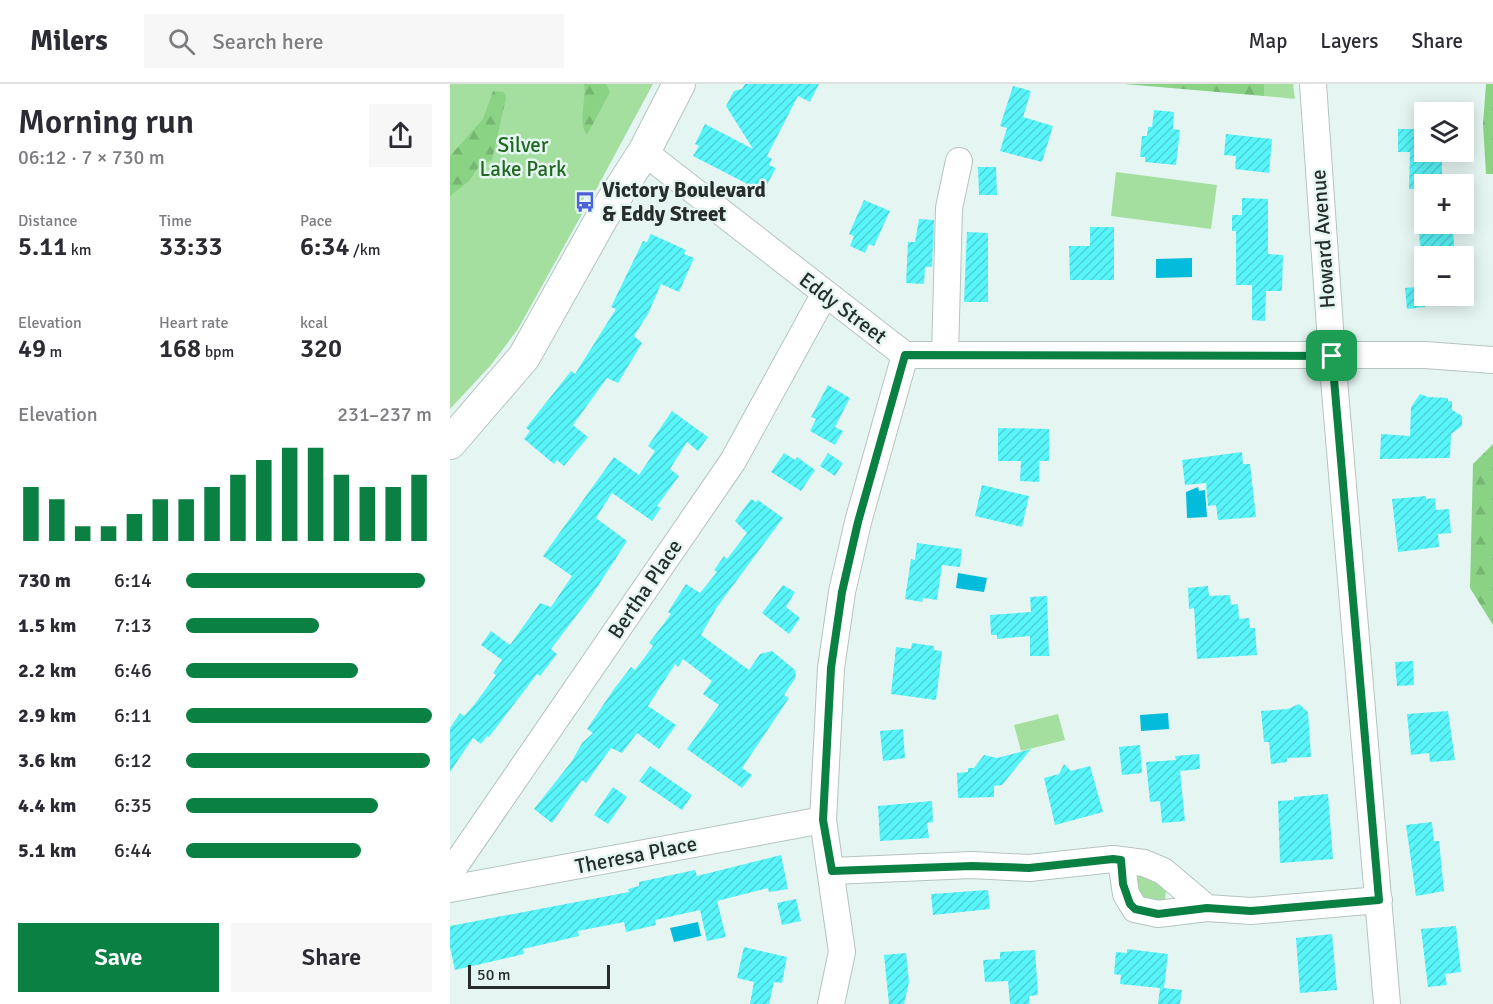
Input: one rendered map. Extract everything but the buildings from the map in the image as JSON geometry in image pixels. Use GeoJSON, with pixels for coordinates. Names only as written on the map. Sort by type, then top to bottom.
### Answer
{"type":"FeatureCollection","features":[{"type":"Feature","properties":{"kind":"main road"},"geometry":{"type":"LineString","coordinates":[[450,443],[524,357],[603,216],[644,152],[679,84]]}},
{"type":"Feature","properties":{"kind":"street","name":"Howard Avenue"},"geometry":{"type":"LineString","coordinates":[[1312,84],[1332,356],[1387,1004]]}},
{"type":"Feature","properties":{"kind":"street","name":"Eddy Street"},"geometry":{"type":"LineString","coordinates":[[644,152],[824,295],[905,355],[1425,355],[1493,360]]}},
{"type":"Feature","properties":{"kind":"street"},"geometry":{"type":"LineString","coordinates":[[945,354],[948,208],[959,160]]}},
{"type":"Feature","properties":{"kind":"street","name":"Bertha Place"},"geometry":{"type":"LineString","coordinates":[[450,873],[733,460],[824,295]]}},
{"type":"Feature","properties":{"kind":"street"},"geometry":{"type":"LineString","coordinates":[[831,1004],[842,952],[823,820],[831,668],[842,592],[858,522],[905,355]]}},
{"type":"Feature","properties":{"kind":"street","name":"Theresa Place"},"geometry":{"type":"LineString","coordinates":[[450,889],[823,820]]}},
{"type":"Feature","properties":{"kind":"street"},"geometry":{"type":"LineString","coordinates":[[832,871],[972,866],[1029,868],[1121,860],[1144,863],[1163,871],[1207,908]]}},
{"type":"Feature","properties":{"kind":"street"},"geometry":{"type":"LineString","coordinates":[[1121,860],[1126,894],[1135,909],[1158,914],[1207,908],[1251,911],[1379,900]]}},
{"type":"Feature","properties":{"kind":"green space","name":"Silver Lake Park"},"geometry":{"type":"Polygon","coordinates":[[[450,84],[653,84],[591,199],[585,196],[577,211],[582,214],[518,329],[491,365],[450,409],[450,84]]]}},
{"type":"Feature","properties":{"kind":"green space"},"geometry":{"type":"Polygon","coordinates":[[[584,84],[606,84],[610,92],[587,135],[582,118],[584,84]]]}},
{"type":"Feature","properties":{"kind":"green space"},"geometry":{"type":"Polygon","coordinates":[[[1124,84],[1264,84],[1264,96],[1124,84]]]}},
{"type":"Feature","properties":{"kind":"green space"},"geometry":{"type":"Polygon","coordinates":[[[1264,84],[1293,84],[1295,99],[1264,96],[1264,84]]]}},
{"type":"Feature","properties":{"kind":"green space"},"geometry":{"type":"Polygon","coordinates":[[[1486,84],[1493,84],[1493,174],[1486,174],[1483,124],[1486,84]]]}},
{"type":"Feature","properties":{"kind":"green space"},"geometry":{"type":"Polygon","coordinates":[[[493,91],[504,92],[506,98],[492,160],[480,165],[469,181],[450,196],[450,156],[483,119],[493,91]]]}},
{"type":"Feature","properties":{"kind":"green space"},"geometry":{"type":"Polygon","coordinates":[[[1116,172],[1217,185],[1211,229],[1111,216],[1116,172]]]}},
{"type":"Feature","properties":{"kind":"green space"},"geometry":{"type":"Polygon","coordinates":[[[1493,444],[1493,625],[1470,588],[1473,464],[1493,444]]]}},
{"type":"Feature","properties":{"kind":"green space"},"geometry":{"type":"Polygon","coordinates":[[[1058,714],[1065,740],[1021,751],[1014,725],[1058,714]]]}},
{"type":"Feature","properties":{"kind":"green space"},"geometry":{"type":"Polygon","coordinates":[[[1148,873],[1166,890],[1165,901],[1147,908],[1133,884],[1138,875],[1148,873]]]}},
{"type":"Feature","properties":{"kind":"water"},"geometry":{"type":"Polygon","coordinates":[[[1192,258],[1192,277],[1156,278],[1156,259],[1192,258]]]}},
{"type":"Feature","properties":{"kind":"water"},"geometry":{"type":"Polygon","coordinates":[[[1198,487],[1199,491],[1205,490],[1207,517],[1187,518],[1186,492],[1198,487]]]}},
{"type":"Feature","properties":{"kind":"water"},"geometry":{"type":"Polygon","coordinates":[[[958,573],[987,578],[984,592],[956,588],[958,573]]]}},
{"type":"Feature","properties":{"kind":"water"},"geometry":{"type":"Polygon","coordinates":[[[1168,713],[1169,729],[1141,731],[1140,715],[1168,713]]]}},
{"type":"Feature","properties":{"kind":"water"},"geometry":{"type":"Polygon","coordinates":[[[698,922],[701,936],[674,942],[670,928],[698,922]]]}},
{"type":"Feature","properties":{"kind":"place","name":"Victory Boulevard & Eddy Street"},"geometry":{"type":"Point","coordinates":[585,202]}},
{"type":"Feature","properties":{"kind":"route"},"geometry":{"type":"LineString","coordinates":[[905,355],[1332,356],[1379,900],[1251,911],[1207,908],[1158,914],[1145,913],[1130,904],[1123,884],[1121,860],[1113,859],[1029,868],[972,866],[832,871],[823,820],[831,668],[842,592],[858,522],[905,355]]}}]}
